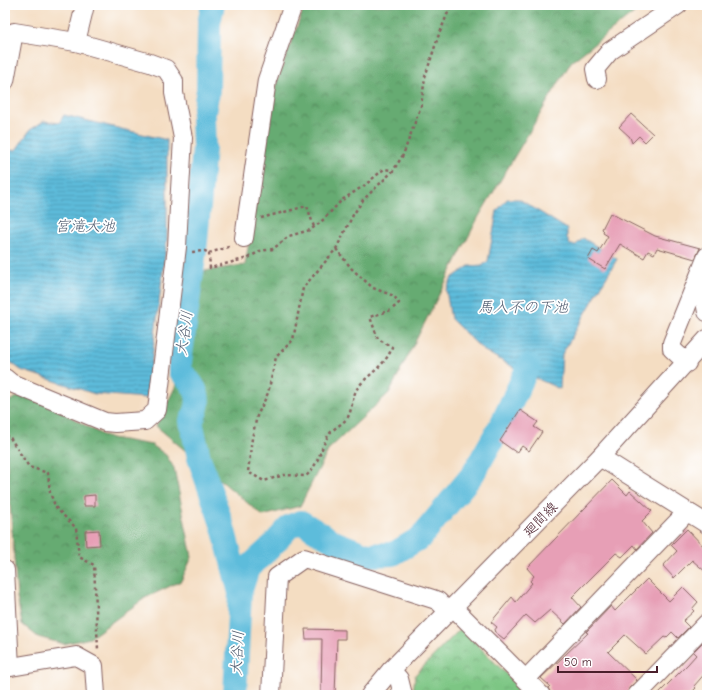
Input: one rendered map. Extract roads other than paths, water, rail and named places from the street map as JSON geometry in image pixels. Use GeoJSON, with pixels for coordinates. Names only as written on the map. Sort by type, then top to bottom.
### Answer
{"type":"FeatureCollection","features":[{"type":"Feature","properties":{"kind":"street"},"geometry":{"type":"LineString","coordinates":[[76,42],[85,5]]}},
{"type":"Feature","properties":{"kind":"street"},"geometry":{"type":"LineString","coordinates":[[245,230],[267,80],[293,9],[293,5]]}},
{"type":"Feature","properties":{"kind":"street"},"geometry":{"type":"LineString","coordinates":[[597,79],[595,69],[610,50],[678,5]]}},
{"type":"Feature","properties":{"kind":"street"},"geometry":{"type":"LineString","coordinates":[[5,81],[14,32],[76,42],[150,62],[166,69],[174,81],[174,93],[183,138],[177,247],[157,410],[145,421],[115,423],[105,422],[11,383],[5,378]]}},
{"type":"Feature","properties":{"kind":"street"},"geometry":{"type":"LineString","coordinates":[[687,363],[672,349],[672,343],[707,256]]}},
{"type":"Feature","properties":{"kind":"street"},"geometry":{"type":"LineString","coordinates":[[707,288],[704,296],[707,312]]}},
{"type":"Feature","properties":{"kind":"street","name":"廻間線"},"geometry":{"type":"LineString","coordinates":[[370,695],[391,670],[600,457],[687,363],[707,339]]}},
{"type":"Feature","properties":{"kind":"street"},"geometry":{"type":"LineString","coordinates":[[600,457],[707,524]]}},
{"type":"Feature","properties":{"kind":"street"},"geometry":{"type":"LineString","coordinates":[[526,679],[687,512]]}},
{"type":"Feature","properties":{"kind":"street"},"geometry":{"type":"LineString","coordinates":[[271,695],[277,577],[304,558],[433,599],[450,609],[526,679],[541,695]]}},
{"type":"Feature","properties":{"kind":"street"},"geometry":{"type":"LineString","coordinates":[[5,570],[7,668],[76,656],[94,666],[96,695]]}},
{"type":"Feature","properties":{"kind":"street"},"geometry":{"type":"LineString","coordinates":[[637,695],[707,623]]}},
{"type":"Feature","properties":{"kind":"street"},"geometry":{"type":"LineString","coordinates":[[391,670],[400,679],[403,695]]}},
{"type":"Feature","properties":{"kind":"water","name":"宮滝大池"},"geometry":{"type":"Polygon","coordinates":[[[64,115],[167,140],[167,239],[147,398],[95,394],[21,370],[5,358],[5,151],[16,150],[30,130],[44,121],[59,123],[64,115]]]}},
{"type":"Feature","properties":{"kind":"water","name":"馬入不の下池"},"geometry":{"type":"Polygon","coordinates":[[[507,199],[519,199],[567,229],[567,238],[570,245],[576,245],[583,238],[617,259],[562,354],[560,389],[520,371],[483,350],[451,319],[446,290],[452,278],[469,266],[482,266],[488,261],[497,211],[507,199]]]}},
{"type":"Feature","properties":{"kind":"waterway","name":"大谷川"},"geometry":{"type":"LineString","coordinates":[[213,5],[209,23],[208,90],[203,118],[204,148],[196,242],[180,371],[191,383],[197,394],[197,407],[191,421],[199,458],[223,527],[240,593],[235,695]]}},
{"type":"Feature","properties":{"kind":"waterway"},"geometry":{"type":"LineString","coordinates":[[240,593],[248,568],[270,548],[290,526],[301,522],[336,543],[367,555],[393,554],[420,538],[473,474],[502,423],[529,365]]}}]}
